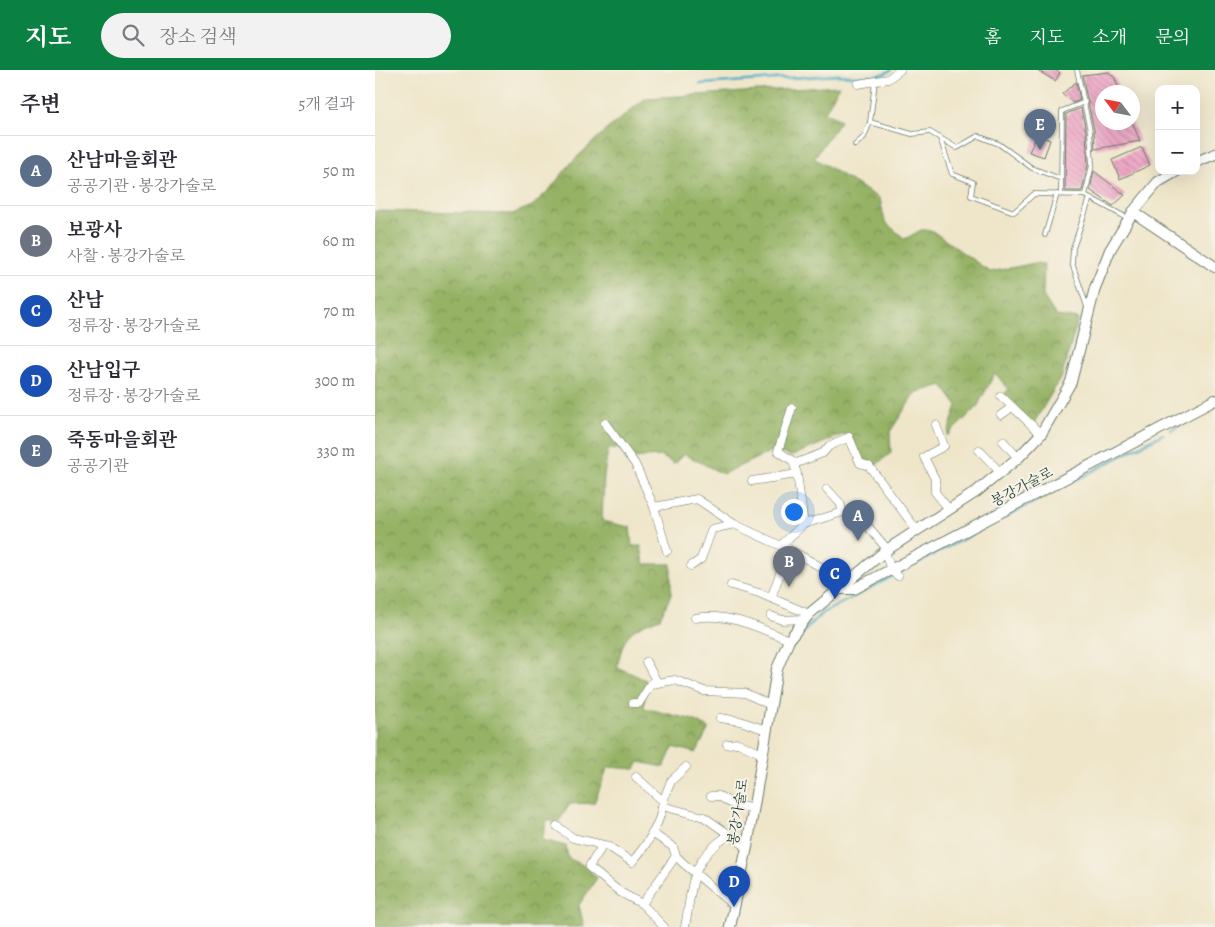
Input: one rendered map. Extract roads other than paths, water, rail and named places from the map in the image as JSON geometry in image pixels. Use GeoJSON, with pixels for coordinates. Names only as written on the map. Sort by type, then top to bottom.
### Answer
{"type":"FeatureCollection","features":[{"type":"Feature","properties":{"kind":"street"},"geometry":{"type":"LineString","coordinates":[[858,84],[888,79],[900,70]]}},
{"type":"Feature","properties":{"kind":"street"},"geometry":{"type":"LineString","coordinates":[[1200,160],[1215,154]]}},
{"type":"Feature","properties":{"kind":"street","name":"봉강가술로"},"geometry":{"type":"LineString","coordinates":[[730,927],[747,847],[752,808],[777,669],[789,640],[807,617],[886,550],[948,508],[976,492],[1018,458],[1041,434],[1071,382],[1101,271],[1131,216],[1158,182],[1170,175]]}},
{"type":"Feature","properties":{"kind":"street"},"geometry":{"type":"LineString","coordinates":[[1131,216],[1215,267]]}},
{"type":"Feature","properties":{"kind":"street"},"geometry":{"type":"LineString","coordinates":[[1001,396],[1041,434]]}},
{"type":"Feature","properties":{"kind":"street","name":"봉강가술로"},"geometry":{"type":"LineString","coordinates":[[839,589],[854,589],[894,573],[1215,400]]}},
{"type":"Feature","properties":{"kind":"street"},"geometry":{"type":"LineString","coordinates":[[1001,415],[1012,407]]}},
{"type":"Feature","properties":{"kind":"street"},"geometry":{"type":"LineString","coordinates":[[792,408],[778,451],[793,463],[797,474],[803,524]]}},
{"type":"Feature","properties":{"kind":"street"},"geometry":{"type":"LineString","coordinates":[[605,423],[635,464],[654,507],[667,551]]}},
{"type":"Feature","properties":{"kind":"street"},"geometry":{"type":"LineString","coordinates":[[936,425],[944,446],[924,457],[935,479],[935,492],[948,508]]}},
{"type":"Feature","properties":{"kind":"street"},"geometry":{"type":"LineString","coordinates":[[793,463],[823,453],[829,446],[849,437],[860,463],[869,466],[916,529]]}},
{"type":"Feature","properties":{"kind":"street"},"geometry":{"type":"LineString","coordinates":[[1003,441],[1018,458]]}},
{"type":"Feature","properties":{"kind":"street"},"geometry":{"type":"LineString","coordinates":[[979,450],[1001,473]]}},
{"type":"Feature","properties":{"kind":"street"},"geometry":{"type":"LineString","coordinates":[[752,481],[797,474]]}},
{"type":"Feature","properties":{"kind":"street"},"geometry":{"type":"LineString","coordinates":[[827,489],[840,502],[843,512]]}},
{"type":"Feature","properties":{"kind":"street"},"geometry":{"type":"LineString","coordinates":[[654,507],[697,499],[734,524],[789,549],[848,582]]}},
{"type":"Feature","properties":{"kind":"street"},"geometry":{"type":"LineString","coordinates":[[781,545],[803,524],[843,512],[861,518],[886,550],[894,573]]}},
{"type":"Feature","properties":{"kind":"street"},"geometry":{"type":"LineString","coordinates":[[691,566],[701,560],[713,529],[734,524]]}},
{"type":"Feature","properties":{"kind":"street"},"geometry":{"type":"LineString","coordinates":[[771,598],[789,549]]}},
{"type":"Feature","properties":{"kind":"street"},"geometry":{"type":"LineString","coordinates":[[731,585],[771,598],[807,617]]}},
{"type":"Feature","properties":{"kind":"street"},"geometry":{"type":"LineString","coordinates":[[695,618],[708,616],[746,623],[789,640]]}},
{"type":"Feature","properties":{"kind":"street"},"geometry":{"type":"LineString","coordinates":[[771,616],[782,620],[807,617]]}},
{"type":"Feature","properties":{"kind":"street"},"geometry":{"type":"LineString","coordinates":[[646,662],[657,682]]}},
{"type":"Feature","properties":{"kind":"street"},"geometry":{"type":"LineString","coordinates":[[633,703],[639,703],[651,684],[675,680],[704,691],[745,693],[770,705]]}},
{"type":"Feature","properties":{"kind":"street"},"geometry":{"type":"LineString","coordinates":[[698,698],[704,691]]}},
{"type":"Feature","properties":{"kind":"street"},"geometry":{"type":"LineString","coordinates":[[720,718],[740,721],[766,730]]}},
{"type":"Feature","properties":{"kind":"street"},"geometry":{"type":"LineString","coordinates":[[727,744],[738,743],[762,754]]}},
{"type":"Feature","properties":{"kind":"street"},"geometry":{"type":"LineString","coordinates":[[557,826],[573,838],[594,841],[599,845],[608,846],[632,862],[652,833],[671,781],[686,767]]}},
{"type":"Feature","properties":{"kind":"street"},"geometry":{"type":"LineString","coordinates":[[636,777],[662,804],[698,814],[747,847]]}},
{"type":"Feature","properties":{"kind":"street"},"geometry":{"type":"LineString","coordinates":[[711,796],[719,796],[735,806],[752,808]]}},
{"type":"Feature","properties":{"kind":"street"},"geometry":{"type":"LineString","coordinates":[[652,833],[673,846],[676,856],[695,871],[721,897],[734,906]]}},
{"type":"Feature","properties":{"kind":"street"},"geometry":{"type":"LineString","coordinates":[[685,927],[695,871],[713,845],[729,835]]}},
{"type":"Feature","properties":{"kind":"street"},"geometry":{"type":"LineString","coordinates":[[599,845],[600,850],[590,865],[591,868],[620,892],[641,904],[664,927]]}},
{"type":"Feature","properties":{"kind":"street"},"geometry":{"type":"LineString","coordinates":[[641,904],[676,856]]}},
{"type":"Feature","properties":{"kind":"lane"},"geometry":{"type":"LineString","coordinates":[[1077,70],[1090,131],[1092,165],[1085,195]]}},
{"type":"Feature","properties":{"kind":"lane"},"geometry":{"type":"LineString","coordinates":[[855,145],[864,137],[870,122],[875,82]]}},
{"type":"Feature","properties":{"kind":"lane"},"geometry":{"type":"LineString","coordinates":[[1045,235],[1059,194],[1064,136],[1063,111],[1085,102]]}},
{"type":"Feature","properties":{"kind":"lane"},"geometry":{"type":"LineString","coordinates":[[870,122],[912,134],[930,132],[957,148],[978,136],[999,144],[1031,168],[1061,179]]}},
{"type":"Feature","properties":{"kind":"lane"},"geometry":{"type":"LineString","coordinates":[[941,138],[952,174],[973,182],[971,196],[1014,212],[1034,194],[1085,195],[1131,216]]}},
{"type":"Feature","properties":{"kind":"lane"},"geometry":{"type":"LineString","coordinates":[[1089,311],[1072,263],[1073,248],[1090,198]]}},
{"type":"Feature","properties":{"kind":"waterway"},"geometry":{"type":"LineString","coordinates":[[700,84],[838,75],[872,76],[891,70]]}},
{"type":"Feature","properties":{"kind":"waterway"},"geometry":{"type":"LineString","coordinates":[[1171,430],[1215,406]]}},
{"type":"Feature","properties":{"kind":"waterway"},"geometry":{"type":"LineString","coordinates":[[790,648],[821,614],[1163,434]]}},
{"type":"Feature","properties":{"kind":"place","name":"죽동마을회관"},"geometry":{"type":"Point","coordinates":[1040,150]}},
{"type":"Feature","properties":{"kind":"place","name":"산남마을회관"},"geometry":{"type":"Point","coordinates":[858,541]}},
{"type":"Feature","properties":{"kind":"place","name":"보광사"},"geometry":{"type":"Point","coordinates":[789,587]}},
{"type":"Feature","properties":{"kind":"place","name":"산남"},"geometry":{"type":"Point","coordinates":[835,599]}},
{"type":"Feature","properties":{"kind":"place","name":"산남입구"},"geometry":{"type":"Point","coordinates":[734,907]}}]}
